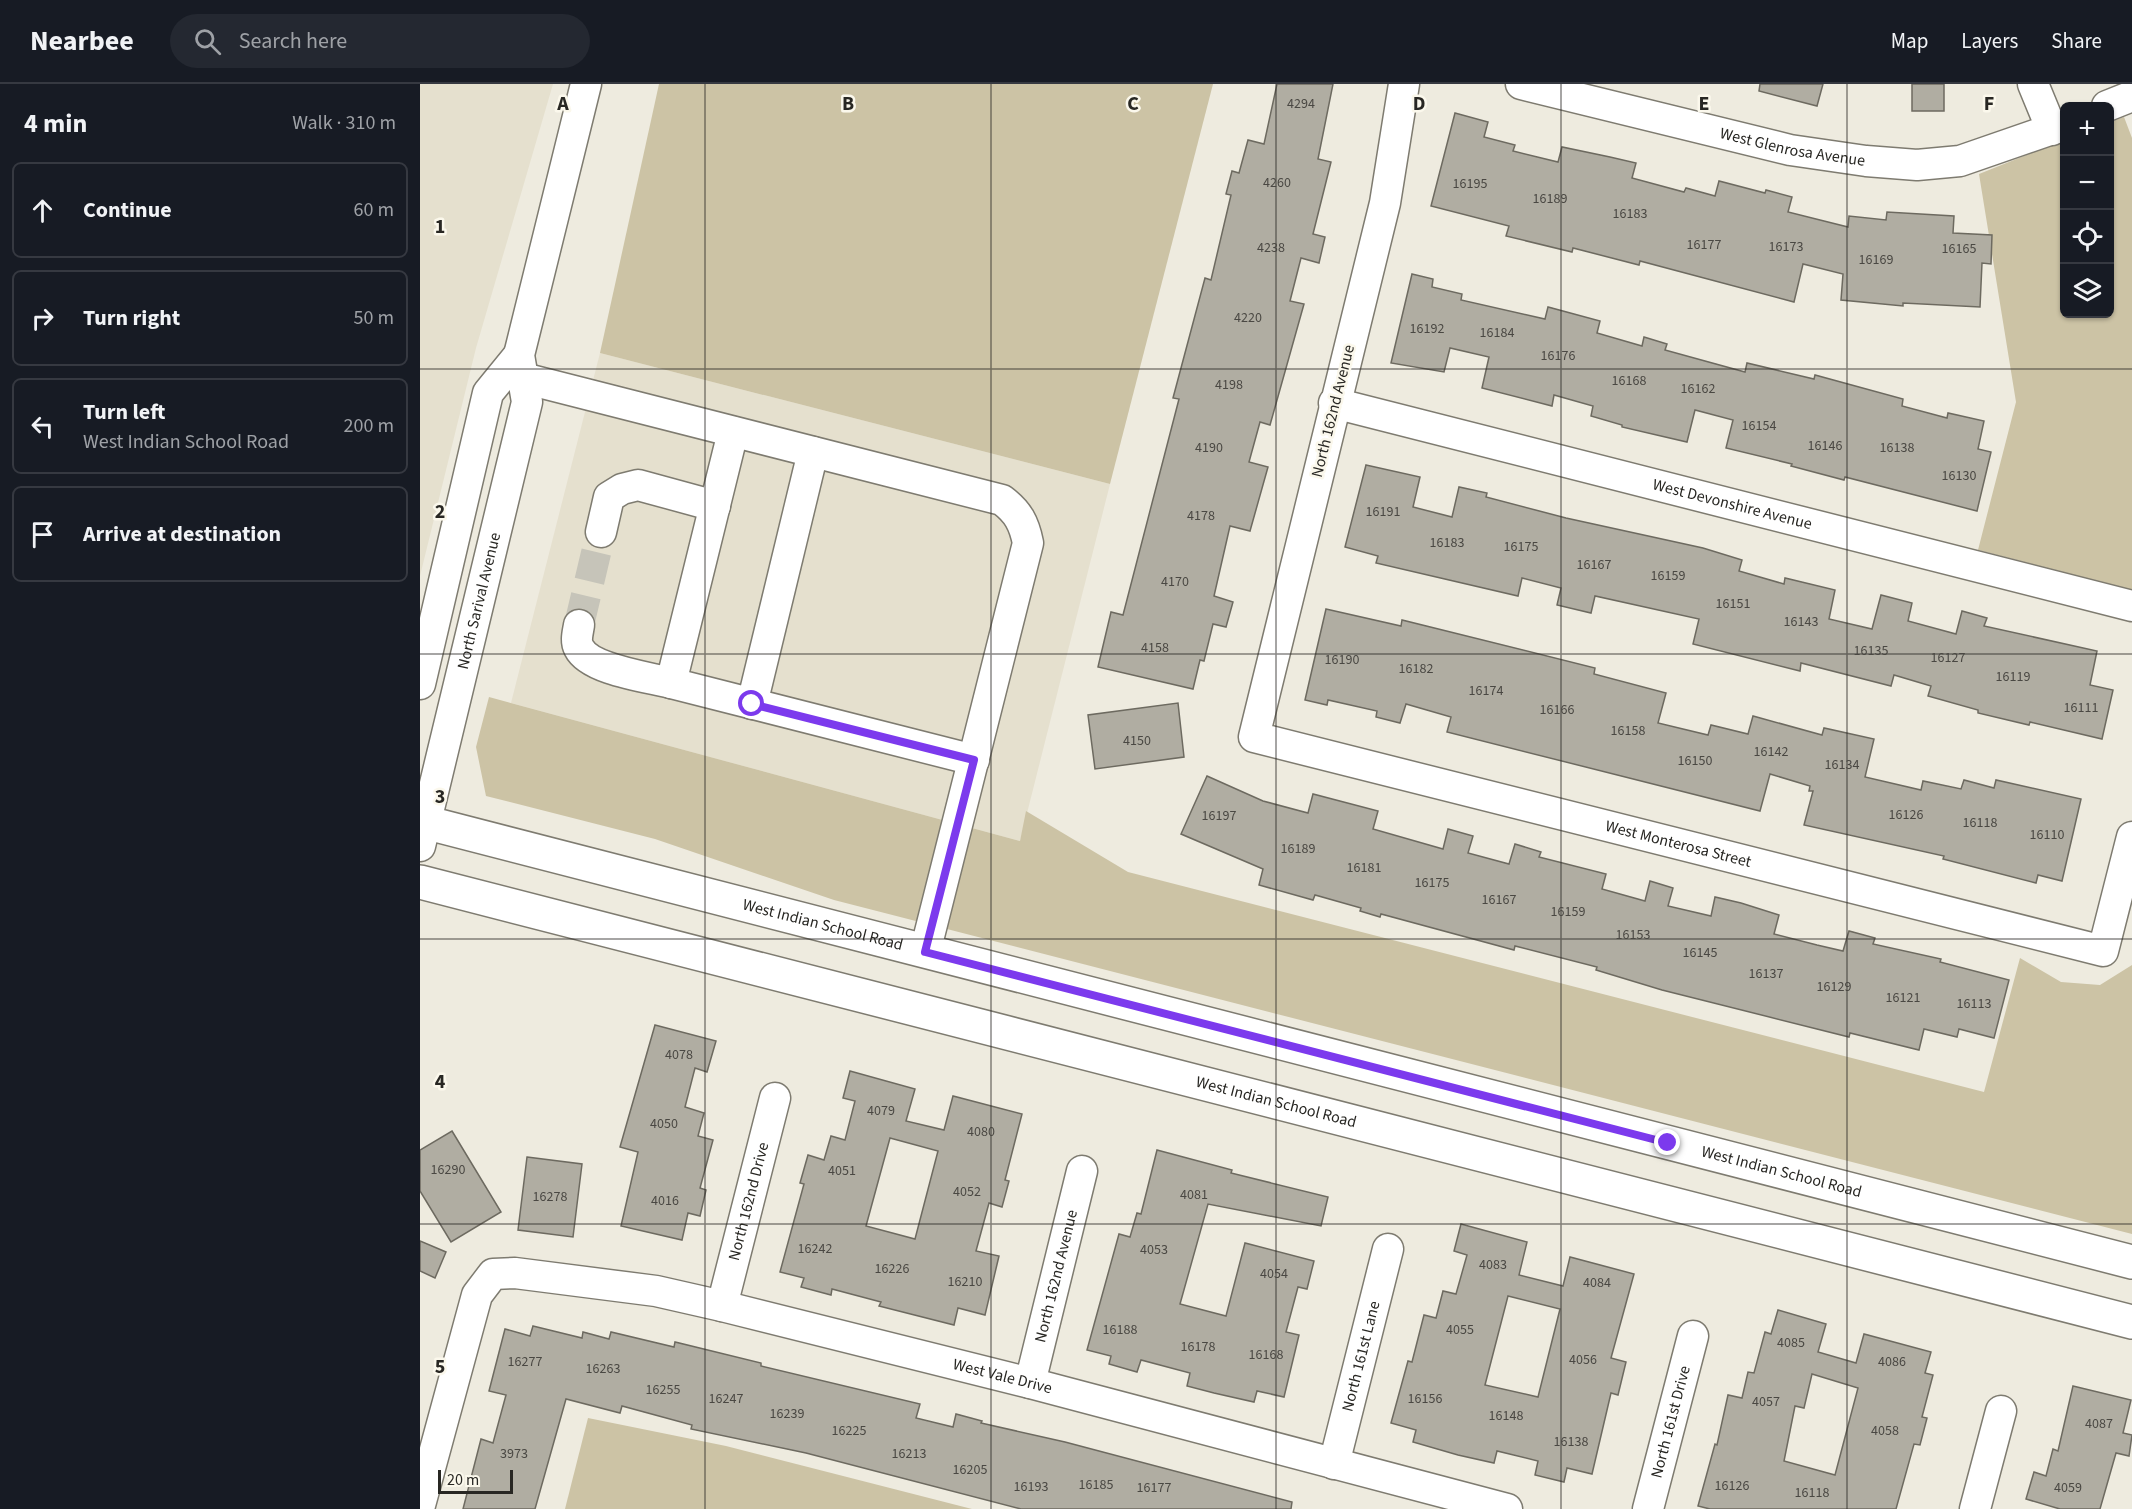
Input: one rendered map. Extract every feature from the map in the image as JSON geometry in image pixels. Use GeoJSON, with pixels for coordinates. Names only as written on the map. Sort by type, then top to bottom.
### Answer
{"type":"FeatureCollection","features":[{"type":"Feature","properties":{"kind":"main road","name":"West Indian School Road"},"geometry":{"type":"LineString","coordinates":[[422,830],[925,952],[2132,1262]]}},
{"type":"Feature","properties":{"kind":"main road","name":"West Indian School Road"},"geometry":{"type":"LineString","coordinates":[[420,882],[2132,1322]]}},
{"type":"Feature","properties":{"kind":"street","name":"North Sarival Avenue"},"geometry":{"type":"LineString","coordinates":[[422,830],[527,402],[521,367],[586,84]]}},
{"type":"Feature","properties":{"kind":"street","name":"North 162nd Avenue"},"geometry":{"type":"LineString","coordinates":[[1254,737],[1392,173],[1404,84]]}},
{"type":"Feature","properties":{"kind":"street","name":"West Glenrosa Avenue"},"geometry":{"type":"LineString","coordinates":[[1521,84],[1790,150],[1866,161],[1917,165],[1960,161],[2058,127]]}},
{"type":"Feature","properties":{"kind":"street"},"geometry":{"type":"LineString","coordinates":[[2033,84],[2058,127]]}},
{"type":"Feature","properties":{"kind":"street"},"geometry":{"type":"LineString","coordinates":[[2114,104],[2132,96]]}},
{"type":"Feature","properties":{"kind":"street","name":"North Sarival Avenue"},"geometry":{"type":"LineString","coordinates":[[420,684],[488,393],[521,367]]}},
{"type":"Feature","properties":{"kind":"street"},"geometry":{"type":"LineString","coordinates":[[521,367],[733,432],[1002,500],[1015,510],[1025,526],[1028,543],[925,952]]}},
{"type":"Feature","properties":{"kind":"street","name":"West Devonshire Avenue"},"geometry":{"type":"LineString","coordinates":[[1334,403],[2132,606]]}},
{"type":"Feature","properties":{"kind":"street"},"geometry":{"type":"LineString","coordinates":[[671,683],[733,432]]}},
{"type":"Feature","properties":{"kind":"street"},"geometry":{"type":"LineString","coordinates":[[752,704],[813,452]]}},
{"type":"Feature","properties":{"kind":"street"},"geometry":{"type":"LineString","coordinates":[[601,532],[609,497],[622,489],[638,485],[715,506]]}},
{"type":"Feature","properties":{"kind":"street"},"geometry":{"type":"LineString","coordinates":[[579,625],[576,639],[578,648],[594,664],[974,760]]}},
{"type":"Feature","properties":{"kind":"street","name":"West Monterosa Street"},"geometry":{"type":"LineString","coordinates":[[1254,737],[2103,951],[2132,837]]}},
{"type":"Feature","properties":{"kind":"street","name":"North 162nd Drive"},"geometry":{"type":"LineString","coordinates":[[722,1306],[775,1098]]}},
{"type":"Feature","properties":{"kind":"street","name":"North 162nd Avenue"},"geometry":{"type":"LineString","coordinates":[[1030,1383],[1082,1171]]}},
{"type":"Feature","properties":{"kind":"street","name":"North 161st Lane"},"geometry":{"type":"LineString","coordinates":[[1334,1464],[1388,1249]]}},
{"type":"Feature","properties":{"kind":"street","name":"West Vale Drive"},"geometry":{"type":"LineString","coordinates":[[420,1505],[477,1295],[493,1275],[515,1273],[617,1286],[722,1306],[1030,1383],[1507,1509]]}},
{"type":"Feature","properties":{"kind":"street","name":"North 161st Drive"},"geometry":{"type":"LineString","coordinates":[[1648,1509],[1693,1336]]}},
{"type":"Feature","properties":{"kind":"street"},"geometry":{"type":"LineString","coordinates":[[1975,1509],[2001,1411]]}},
{"type":"Feature","properties":{"kind":"shaded area"},"geometry":{"type":"Polygon","coordinates":[[[420,84],[553,84],[476,348],[420,576],[420,84]]]}},
{"type":"Feature","properties":{"kind":"shaded area"},"geometry":{"type":"Polygon","coordinates":[[[659,84],[1213,84],[1110,484],[600,353],[659,84]]]}},
{"type":"Feature","properties":{"kind":"shaded area"},"geometry":{"type":"Polygon","coordinates":[[[2124,117],[2132,138],[2132,590],[1978,550],[2016,402],[1979,174],[2060,142],[2060,318],[2114,318],[2114,121],[2124,117]]]}},
{"type":"Feature","properties":{"kind":"shaded area"},"geometry":{"type":"Polygon","coordinates":[[[600,353],[1110,484],[1020,841],[511,703],[600,353]]]}},
{"type":"Feature","properties":{"kind":"shaded area"},"geometry":{"type":"Polygon","coordinates":[[[489,697],[1020,841],[1026,811],[1128,872],[1984,1092],[2020,958],[2061,982],[2100,985],[2132,965],[2132,1234],[834,900],[655,839],[486,796],[476,747],[489,697]]]}},
{"type":"Feature","properties":{"kind":"shaded area"},"geometry":{"type":"Polygon","coordinates":[[[588,1418],[726,1446],[972,1509],[565,1509],[588,1418]]]}},
{"type":"Feature","properties":{"kind":"building"},"geometry":{"type":"Polygon","coordinates":[[[1277,84],[1333,84],[1318,159],[1331,162],[1313,234],[1325,237],[1319,263],[1301,258],[1290,301],[1304,304],[1270,425],[1260,422],[1249,462],[1268,467],[1250,531],[1230,526],[1214,596],[1233,602],[1226,627],[1213,624],[1204,661],[1200,660],[1193,689],[1098,667],[1111,612],[1123,615],[1179,399],[1173,398],[1205,278],[1211,280],[1231,195],[1226,194],[1232,171],[1239,173],[1248,140],[1264,144],[1277,84]]]}},
{"type":"Feature","properties":{"kind":"building"},"geometry":{"type":"Polygon","coordinates":[[[1760,84],[1823,84],[1817,106],[1759,91],[1760,84]]]}},
{"type":"Feature","properties":{"kind":"building"},"geometry":{"type":"Polygon","coordinates":[[[1912,84],[1944,84],[1944,111],[1912,111],[1912,84]]]}},
{"type":"Feature","properties":{"kind":"building"},"geometry":{"type":"Polygon","coordinates":[[[1455,113],[1488,122],[1484,137],[1515,145],[1513,151],[1558,162],[1562,147],[1636,163],[1632,178],[1684,192],[1686,188],[1715,196],[1719,181],[1765,193],[1766,190],[1792,197],[1788,212],[1848,227],[1849,216],[1886,220],[1887,212],[1954,216],[1953,233],[1992,235],[1991,264],[1982,263],[1980,307],[1903,303],[1903,306],[1841,300],[1843,274],[1803,264],[1794,302],[1640,261],[1639,265],[1573,248],[1572,252],[1506,236],[1509,226],[1431,206],[1455,113]]]}},
{"type":"Feature","properties":{"kind":"building"},"geometry":{"type":"Polygon","coordinates":[[[1412,274],[1433,279],[1432,287],[1462,294],[1461,300],[1545,319],[1548,307],[1600,321],[1597,333],[1642,346],[1644,337],[1667,344],[1665,350],[1745,372],[1747,363],[1814,379],[1815,375],[1903,399],[1902,406],[1947,418],[1948,413],[1984,421],[1978,449],[1991,452],[1977,511],[1845,477],[1844,480],[1791,466],[1792,464],[1726,448],[1733,420],[1695,410],[1687,442],[1622,427],[1622,425],[1591,416],[1593,406],[1554,395],[1552,406],[1482,388],[1489,357],[1450,348],[1444,372],[1391,363],[1412,274]]]}},
{"type":"Feature","properties":{"kind":"building"},"geometry":{"type":"Polygon","coordinates":[[[1366,465],[1420,477],[1413,507],[1452,517],[1459,487],[1487,493],[1486,497],[1566,518],[1703,548],[1742,560],[1739,571],[1784,584],[1785,578],[1835,590],[1829,619],[1872,629],[1881,595],[1912,603],[1908,621],[1956,634],[1962,611],[1987,618],[1984,626],[2097,651],[2090,685],[2113,690],[2102,739],[2030,722],[2029,725],[1978,713],[1978,710],[1928,696],[1931,686],[1894,675],[1891,686],[1801,663],[1800,671],[1693,644],[1699,619],[1595,596],[1591,613],[1557,605],[1561,588],[1522,578],[1518,596],[1376,563],[1378,556],[1345,547],[1366,465]]]}},
{"type":"Feature","properties":{"kind":"building"},"geometry":{"type":"Polygon","coordinates":[[[1326,609],[1401,626],[1402,620],[1595,668],[1594,674],[1666,693],[1658,723],[1708,735],[1711,725],[1748,734],[1753,716],[1822,735],[1824,728],[1874,739],[1865,777],[1921,790],[1923,781],[1961,789],[1964,780],[1994,788],[1996,780],[2081,799],[2062,881],[2038,875],[2036,883],[1943,859],[1944,856],[1804,825],[1813,791],[1809,791],[1810,786],[1770,774],[1760,811],[1447,732],[1451,717],[1406,704],[1400,723],[1376,717],[1377,711],[1328,700],[1327,705],[1305,700],[1326,609]]]}},
{"type":"Feature","properties":{"kind":"building"},"geometry":{"type":"Polygon","coordinates":[[[1178,703],[1184,757],[1095,769],[1088,715],[1178,703]]]}},
{"type":"Feature","properties":{"kind":"building"},"geometry":{"type":"Polygon","coordinates":[[[1207,776],[1263,801],[1308,813],[1313,794],[1378,811],[1373,829],[1443,849],[1448,829],[1473,836],[1468,853],[1509,864],[1515,844],[1541,852],[1539,857],[1606,874],[1602,889],[1645,901],[1650,881],[1673,888],[1668,906],[1711,916],[1715,897],[1741,903],[1779,915],[1774,934],[1817,945],[1843,951],[1849,931],[1875,938],[1873,944],[1941,959],[1940,962],[2009,980],[1994,1038],[1959,1029],[1957,1037],[1924,1029],[1919,1050],[1850,1033],[1849,1037],[1662,990],[1596,970],[1597,967],[1515,946],[1514,950],[1381,914],[1380,917],[1360,911],[1361,908],[1315,895],[1313,900],[1259,885],[1263,869],[1181,834],[1207,776]]]}},
{"type":"Feature","properties":{"kind":"building"},"geometry":{"type":"Polygon","coordinates":[[[655,1025],[716,1041],[707,1072],[695,1068],[685,1107],[704,1113],[698,1136],[713,1140],[700,1188],[706,1190],[700,1216],[688,1213],[682,1240],[621,1226],[638,1152],[620,1147],[655,1025]]]}},
{"type":"Feature","properties":{"kind":"building"},"geometry":{"type":"Polygon","coordinates":[[[850,1071],[915,1089],[906,1121],[944,1130],[953,1096],[1022,1114],[1005,1180],[1009,1181],[1002,1207],[989,1203],[976,1251],[999,1256],[985,1315],[958,1308],[954,1325],[879,1306],[881,1302],[832,1289],[831,1295],[801,1287],[804,1278],[780,1272],[804,1184],[800,1183],[808,1155],[824,1160],[831,1136],[845,1140],[855,1101],[843,1098],[850,1071]],[[890,1138],[866,1226],[915,1239],[938,1151],[890,1138]]]}},
{"type":"Feature","properties":{"kind":"building"},"geometry":{"type":"Polygon","coordinates":[[[452,1131],[501,1212],[451,1242],[420,1191],[420,1150],[452,1131]]]}},
{"type":"Feature","properties":{"kind":"building"},"geometry":{"type":"Polygon","coordinates":[[[1157,1150],[1232,1170],[1231,1173],[1328,1197],[1321,1226],[1208,1204],[1180,1304],[1226,1316],[1245,1243],[1314,1261],[1307,1289],[1298,1287],[1286,1332],[1299,1335],[1284,1397],[1257,1391],[1254,1402],[1214,1393],[1187,1386],[1190,1373],[1141,1360],[1137,1372],[1109,1364],[1111,1356],[1087,1350],[1119,1234],[1130,1237],[1137,1213],[1141,1214],[1157,1150]]]}},
{"type":"Feature","properties":{"kind":"building"},"geometry":{"type":"Polygon","coordinates":[[[527,1157],[582,1164],[573,1237],[518,1230],[527,1157]]]}},
{"type":"Feature","properties":{"kind":"building"},"geometry":{"type":"Polygon","coordinates":[[[1461,1224],[1527,1242],[1519,1275],[1563,1286],[1570,1257],[1634,1274],[1611,1358],[1626,1362],[1618,1395],[1611,1393],[1592,1474],[1567,1468],[1564,1482],[1535,1475],[1538,1461],[1497,1451],[1494,1463],[1458,1455],[1413,1442],[1416,1430],[1391,1423],[1408,1361],[1412,1362],[1424,1315],[1436,1318],[1443,1291],[1456,1294],[1467,1255],[1454,1251],[1461,1224]],[[1508,1296],[1485,1385],[1538,1397],[1560,1309],[1508,1296]]]}},
{"type":"Feature","properties":{"kind":"building"},"geometry":{"type":"Polygon","coordinates":[[[420,1241],[446,1252],[435,1278],[420,1271],[420,1241]]]}},
{"type":"Feature","properties":{"kind":"building"},"geometry":{"type":"Polygon","coordinates":[[[1778,1310],[1826,1324],[1818,1352],[1856,1363],[1864,1334],[1931,1352],[1925,1373],[1933,1375],[1922,1417],[1927,1418],[1920,1445],[1914,1444],[1896,1509],[1710,1509],[1698,1506],[1715,1444],[1717,1445],[1728,1395],[1742,1398],[1748,1372],[1754,1373],[1765,1332],[1771,1334],[1778,1310]],[[1812,1374],[1804,1408],[1795,1406],[1784,1461],[1835,1475],[1858,1388],[1812,1374]]]}},
{"type":"Feature","properties":{"kind":"building"},"geometry":{"type":"Polygon","coordinates":[[[533,1326],[582,1338],[583,1332],[609,1339],[611,1332],[674,1347],[675,1342],[761,1363],[761,1366],[920,1404],[916,1418],[953,1427],[956,1414],[982,1421],[981,1423],[1065,1442],[1292,1502],[1291,1509],[1021,1509],[806,1453],[691,1429],[692,1425],[622,1406],[620,1413],[566,1399],[535,1509],[463,1509],[481,1439],[493,1443],[506,1395],[489,1391],[505,1329],[530,1336],[533,1326]]]}},
{"type":"Feature","properties":{"kind":"building"},"geometry":{"type":"Polygon","coordinates":[[[2073,1386],[2131,1400],[2123,1433],[2132,1435],[2129,1456],[2116,1453],[2100,1509],[2060,1509],[2026,1499],[2034,1472],[2046,1476],[2053,1449],[2058,1451],[2073,1386]]]}},
{"type":"Feature","properties":{"kind":"tunnel"},"geometry":{"type":"LineString","coordinates":[[579,625],[601,532]]}},
{"type":"Feature","properties":{"kind":"route"},"geometry":{"type":"LineString","coordinates":[[752,704],[974,760],[925,952],[1668,1143]]}}]}
